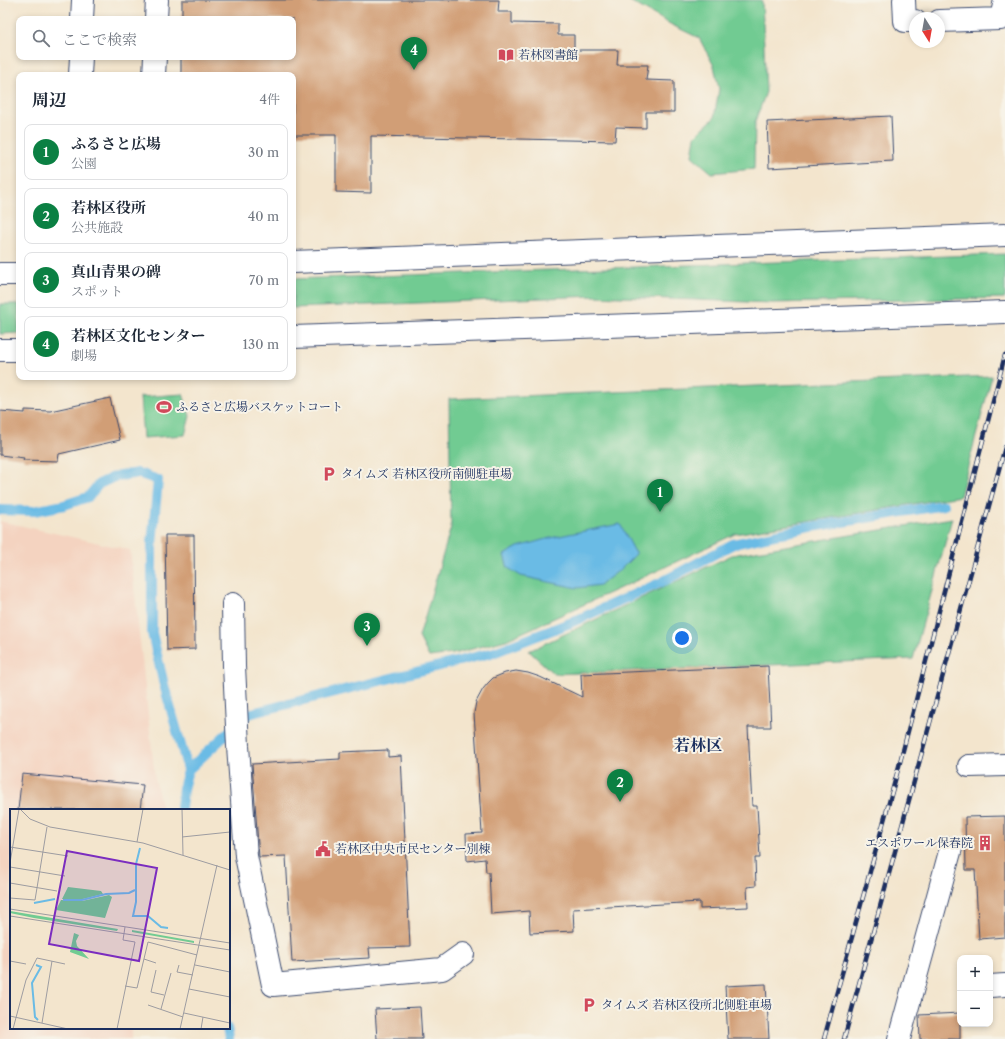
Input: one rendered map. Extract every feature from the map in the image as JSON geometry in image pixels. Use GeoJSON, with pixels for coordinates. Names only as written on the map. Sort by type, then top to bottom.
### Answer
{"type":"FeatureCollection","features":[{"type":"Feature","properties":{"kind":"street"},"geometry":{"type":"LineString","coordinates":[[82,16],[83,0]]}},
{"type":"Feature","properties":{"kind":"street"},"geometry":{"type":"LineString","coordinates":[[156,16],[157,0]]}},
{"type":"Feature","properties":{"kind":"street"},"geometry":{"type":"LineString","coordinates":[[904,0],[905,21],[909,21]]}},
{"type":"Feature","properties":{"kind":"street"},"geometry":{"type":"LineString","coordinates":[[945,21],[1001,19],[1005,0]]}},
{"type":"Feature","properties":{"kind":"street"},"geometry":{"type":"LineString","coordinates":[[80,72],[81,60]]}},
{"type":"Feature","properties":{"kind":"street"},"geometry":{"type":"LineString","coordinates":[[154,72],[155,60]]}},
{"type":"Feature","properties":{"kind":"street"},"geometry":{"type":"LineString","coordinates":[[296,262],[1005,235]]}},
{"type":"Feature","properties":{"kind":"street"},"geometry":{"type":"LineString","coordinates":[[0,274],[16,274]]}},
{"type":"Feature","properties":{"kind":"street"},"geometry":{"type":"LineString","coordinates":[[296,337],[1005,312]]}},
{"type":"Feature","properties":{"kind":"street"},"geometry":{"type":"LineString","coordinates":[[0,350],[16,350]]}},
{"type":"Feature","properties":{"kind":"street"},"geometry":{"type":"LineString","coordinates":[[233,604],[238,746],[246,856],[273,985],[442,969],[463,954]]}},
{"type":"Feature","properties":{"kind":"street"},"geometry":{"type":"LineString","coordinates":[[969,766],[1005,765]]}},
{"type":"Feature","properties":{"kind":"street"},"geometry":{"type":"LineString","coordinates":[[899,1039],[951,848]]}},
{"type":"Feature","properties":{"kind":"street"},"geometry":{"type":"LineString","coordinates":[[993,986],[1005,985]]}},
{"type":"Feature","properties":{"kind":"shaded area"},"geometry":{"type":"Polygon","coordinates":[[[0,521],[130,550],[155,778],[162,809],[10,809],[10,1029],[131,1029],[131,1039],[0,1039],[0,521]]]}},
{"type":"Feature","properties":{"kind":"green space"},"geometry":{"type":"Polygon","coordinates":[[[628,0],[762,0],[766,92],[755,122],[754,169],[712,173],[692,156],[695,136],[714,118],[719,89],[714,66],[699,38],[672,25],[628,0]]]}},
{"type":"Feature","properties":{"kind":"green space"},"geometry":{"type":"Polygon","coordinates":[[[1005,254],[1005,298],[772,303],[596,296],[296,308],[296,279],[1005,254]]]}},
{"type":"Feature","properties":{"kind":"green space"},"geometry":{"type":"Polygon","coordinates":[[[0,304],[16,304],[16,333],[0,334],[0,304]]]}},
{"type":"Feature","properties":{"kind":"green space"},"geometry":{"type":"Polygon","coordinates":[[[992,376],[960,496],[735,534],[506,640],[453,654],[429,657],[419,637],[451,527],[449,399],[992,376]]]}},
{"type":"Feature","properties":{"kind":"green space","name":"ふるさと広場バスケットコート"},"geometry":{"type":"Polygon","coordinates":[[[183,394],[190,416],[185,435],[143,438],[140,397],[183,394]]]}},
{"type":"Feature","properties":{"kind":"green space"},"geometry":{"type":"Polygon","coordinates":[[[952,518],[913,659],[554,674],[529,651],[732,555],[952,518]]]}},
{"type":"Feature","properties":{"kind":"water"},"geometry":{"type":"Polygon","coordinates":[[[620,524],[636,554],[621,569],[600,585],[577,588],[521,576],[508,568],[504,555],[518,547],[546,539],[620,524]]]}},
{"type":"Feature","properties":{"kind":"building"},"geometry":{"type":"Polygon","coordinates":[[[182,0],[499,0],[498,12],[512,12],[512,23],[558,24],[558,35],[574,35],[574,50],[618,50],[617,65],[648,65],[646,80],[674,81],[674,112],[646,112],[646,128],[616,127],[615,141],[371,136],[371,193],[336,192],[336,135],[296,135],[296,72],[181,72],[181,60],[296,60],[296,16],[182,16],[182,0]]]}},
{"type":"Feature","properties":{"kind":"building"},"geometry":{"type":"Polygon","coordinates":[[[891,116],[893,161],[769,168],[767,122],[891,116]]]}},
{"type":"Feature","properties":{"kind":"building"},"geometry":{"type":"Polygon","coordinates":[[[110,398],[120,440],[59,454],[58,461],[23,460],[24,458],[0,455],[0,411],[25,413],[25,410],[50,411],[110,398]]]}},
{"type":"Feature","properties":{"kind":"building"},"geometry":{"type":"Polygon","coordinates":[[[165,535],[194,535],[195,649],[167,650],[165,535]]]}},
{"type":"Feature","properties":{"kind":"building"},"geometry":{"type":"Polygon","coordinates":[[[768,666],[771,727],[748,727],[752,806],[757,806],[760,858],[755,858],[756,886],[747,887],[748,907],[700,909],[700,902],[573,909],[574,931],[530,933],[529,911],[491,914],[489,872],[486,872],[485,859],[467,861],[466,834],[482,833],[474,713],[476,702],[483,689],[493,678],[505,673],[516,671],[528,673],[540,677],[582,697],[581,674],[768,666]]]}},
{"type":"Feature","properties":{"kind":"building","name":"若林区中央市民センター別棟"},"geometry":{"type":"Polygon","coordinates":[[[388,750],[388,757],[401,756],[410,947],[369,948],[370,958],[292,962],[286,856],[259,857],[252,764],[340,759],[340,752],[388,750]]]}},
{"type":"Feature","properties":{"kind":"building"},"geometry":{"type":"Polygon","coordinates":[[[22,774],[143,785],[140,809],[18,809],[22,774]]]}},
{"type":"Feature","properties":{"kind":"building"},"geometry":{"type":"Polygon","coordinates":[[[1005,816],[1005,937],[979,939],[975,870],[966,870],[965,817],[1005,816]]]}},
{"type":"Feature","properties":{"kind":"building"},"geometry":{"type":"Polygon","coordinates":[[[766,984],[769,1039],[728,1039],[725,986],[766,984]]]}},
{"type":"Feature","properties":{"kind":"building"},"geometry":{"type":"Polygon","coordinates":[[[420,1007],[422,1039],[377,1039],[375,1009],[420,1007]]]}},
{"type":"Feature","properties":{"kind":"building"},"geometry":{"type":"Polygon","coordinates":[[[957,1013],[957,1027],[960,1027],[960,1039],[920,1039],[919,1015],[957,1013]]]}},
{"type":"Feature","properties":{"kind":"waterway"},"geometry":{"type":"LineString","coordinates":[[0,510],[34,511],[64,505],[88,497],[99,484],[114,477],[138,473],[158,480],[152,544],[152,633],[164,685],[188,770],[183,789],[181,809]]}},
{"type":"Feature","properties":{"kind":"waterway"},"geometry":{"type":"LineString","coordinates":[[188,770],[248,714],[495,652],[570,623],[664,581],[733,544],[806,528],[944,505]]}},
{"type":"Feature","properties":{"kind":"waterway"},"geometry":{"type":"LineString","coordinates":[[227,1029],[229,1039]]}},
{"type":"Feature","properties":{"kind":"railway"},"geometry":{"type":"LineString","coordinates":[[824,1039],[899,766],[1005,355]]}},
{"type":"Feature","properties":{"kind":"railway"},"geometry":{"type":"LineString","coordinates":[[844,1039],[1005,447]]}},
{"type":"Feature","properties":{"kind":"place","name":"若林図書館"},"geometry":{"type":"Point","coordinates":[506,55]}},
{"type":"Feature","properties":{"kind":"place","name":"若林区文化センター"},"geometry":{"type":"Point","coordinates":[414,70]}},
{"type":"Feature","properties":{"kind":"place","name":"ふるさと広場バスケットコート"},"geometry":{"type":"Point","coordinates":[164,407]}},
{"type":"Feature","properties":{"kind":"place","name":"タイムズ 若林区役所南側駐車場"},"geometry":{"type":"Point","coordinates":[329,474]}},
{"type":"Feature","properties":{"kind":"place","name":"ふるさと広場"},"geometry":{"type":"Point","coordinates":[660,512]}},
{"type":"Feature","properties":{"kind":"place","name":"真山青果の碑"},"geometry":{"type":"Point","coordinates":[367,646]}},
{"type":"Feature","properties":{"kind":"place","name":"若林区役所"},"geometry":{"type":"Point","coordinates":[620,802]}},
{"type":"Feature","properties":{"kind":"place","name":"エスポワール保春院"},"geometry":{"type":"Point","coordinates":[985,843]}},
{"type":"Feature","properties":{"kind":"place","name":"若林区中央市民センター別棟"},"geometry":{"type":"Point","coordinates":[323,849]}},
{"type":"Feature","properties":{"kind":"place","name":"タイムズ 若林区役所北側駐車場"},"geometry":{"type":"Point","coordinates":[589,1005]}},
{"type":"Feature","properties":{"kind":"district","name":"若林区"},"geometry":{"type":"Point","coordinates":[698,745]}}]}
